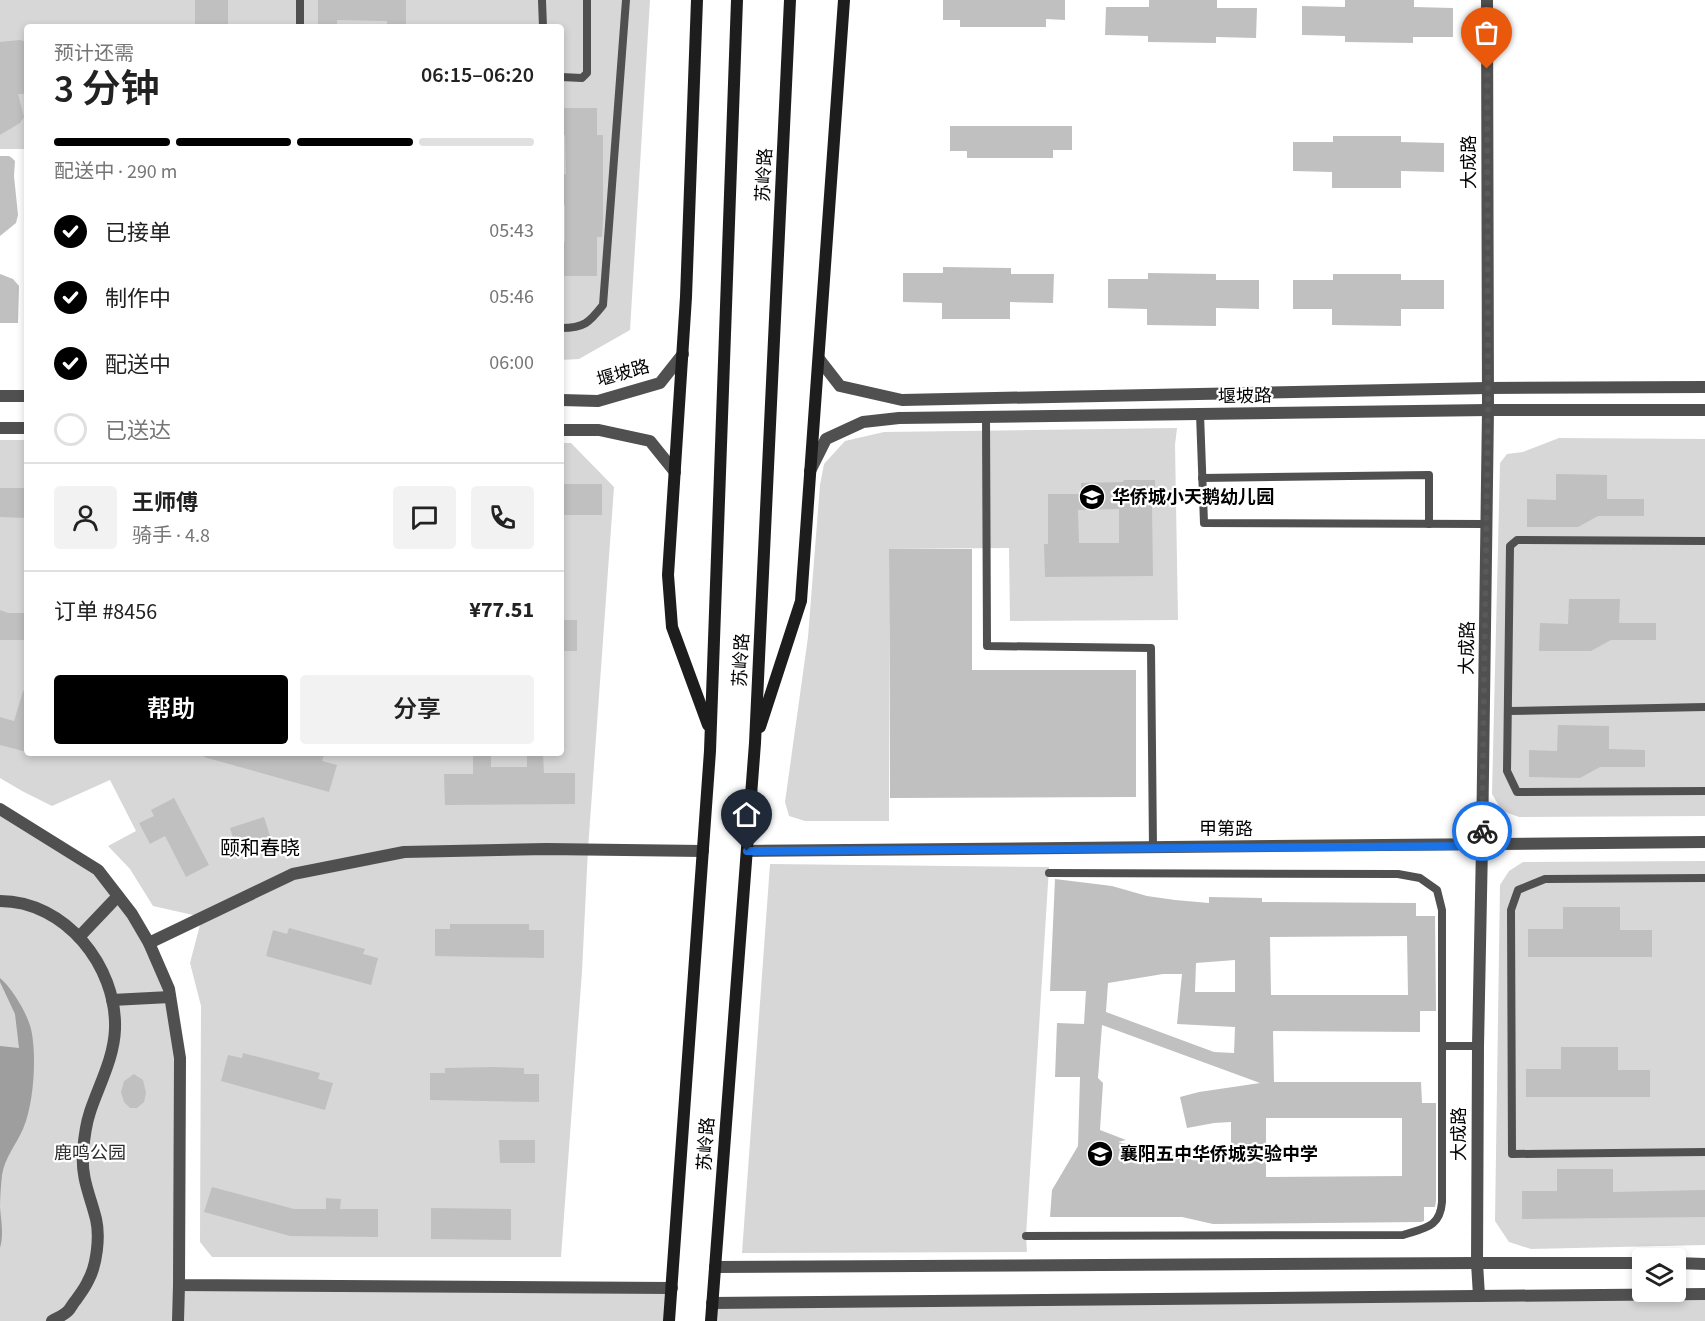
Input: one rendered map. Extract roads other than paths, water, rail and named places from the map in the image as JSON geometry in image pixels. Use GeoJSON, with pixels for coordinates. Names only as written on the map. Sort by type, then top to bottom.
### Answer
{"type":"FeatureCollection","features":[{"type":"Feature","properties":{"kind":"main road"},"geometry":{"type":"LineString","coordinates":[[697,0],[686,297],[668,575],[672,627],[708,725],[710,751]]}},
{"type":"Feature","properties":{"kind":"main road","name":"苏岭路"},"geometry":{"type":"LineString","coordinates":[[669,1321],[710,751],[737,0]]}},
{"type":"Feature","properties":{"kind":"main road","name":"苏岭路"},"geometry":{"type":"LineString","coordinates":[[711,1321],[755,743],[790,0]]}},
{"type":"Feature","properties":{"kind":"main road"},"geometry":{"type":"LineString","coordinates":[[755,743],[801,601],[844,0]]}},
{"type":"Feature","properties":{"kind":"street","name":"大成路"},"geometry":{"type":"LineString","coordinates":[[1479,1296],[1477,1263],[1478,1046],[1488,410],[1487,0]]}},
{"type":"Feature","properties":{"kind":"street","name":"堰坡路"},"geometry":{"type":"LineString","coordinates":[[564,400],[597,401],[660,383],[683,354]]}},
{"type":"Feature","properties":{"kind":"street","name":"堰坡路"},"geometry":{"type":"LineString","coordinates":[[819,359],[840,386],[902,400],[1487,388],[1705,387]]}},
{"type":"Feature","properties":{"kind":"street"},"geometry":{"type":"LineString","coordinates":[[0,396],[24,396]]}},
{"type":"Feature","properties":{"kind":"street","name":"堰坡路"},"geometry":{"type":"LineString","coordinates":[[810,472],[826,439],[863,422],[899,418],[1488,410],[1705,410]]}},
{"type":"Feature","properties":{"kind":"street"},"geometry":{"type":"LineString","coordinates":[[0,428],[24,428]]}},
{"type":"Feature","properties":{"kind":"street"},"geometry":{"type":"LineString","coordinates":[[564,430],[599,430],[650,441],[675,472]]}},
{"type":"Feature","properties":{"kind":"street"},"geometry":{"type":"LineString","coordinates":[[0,809],[98,870],[132,914],[149,943],[169,989],[180,1058],[178,1319]]}},
{"type":"Feature","properties":{"kind":"street","name":"甲第路"},"geometry":{"type":"LineString","coordinates":[[747,851],[1482,846],[1705,842]]}},
{"type":"Feature","properties":{"kind":"street"},"geometry":{"type":"LineString","coordinates":[[149,943],[292,874],[404,852],[546,849],[703,851]]}},
{"type":"Feature","properties":{"kind":"street"},"geometry":{"type":"LineString","coordinates":[[79,937],[118,896]]}},
{"type":"Feature","properties":{"kind":"street"},"geometry":{"type":"LineString","coordinates":[[0,901],[13,901],[44,910],[68,925],[86,944],[98,962],[112,1000],[115,1029],[110,1057],[90,1113],[83,1152],[83,1174],[96,1221],[97,1248],[89,1280],[68,1311],[52,1321]]}},
{"type":"Feature","properties":{"kind":"street"},"geometry":{"type":"LineString","coordinates":[[112,1000],[170,997]]}},
{"type":"Feature","properties":{"kind":"street"},"geometry":{"type":"LineString","coordinates":[[715,1267],[1632,1263]]}},
{"type":"Feature","properties":{"kind":"street"},"geometry":{"type":"LineString","coordinates":[[1686,1263],[1705,1264]]}},
{"type":"Feature","properties":{"kind":"street"},"geometry":{"type":"LineString","coordinates":[[179,1286],[672,1288]]}},
{"type":"Feature","properties":{"kind":"street"},"geometry":{"type":"LineString","coordinates":[[712,1304],[1705,1294]]}},
{"type":"Feature","properties":{"kind":"lane"},"geometry":{"type":"LineString","coordinates":[[300,0],[300,24]]}},
{"type":"Feature","properties":{"kind":"lane"},"geometry":{"type":"LineString","coordinates":[[543,0],[543,24]]}},
{"type":"Feature","properties":{"kind":"lane"},"geometry":{"type":"LineString","coordinates":[[564,77],[582,78],[586,73],[587,0]]}},
{"type":"Feature","properties":{"kind":"lane"},"geometry":{"type":"LineString","coordinates":[[564,328],[576,328],[591,320],[603,305],[626,0]]}},
{"type":"Feature","properties":{"kind":"lane"},"geometry":{"type":"LineString","coordinates":[[1200,414],[1204,523],[1486,524]]}},
{"type":"Feature","properties":{"kind":"lane"},"geometry":{"type":"LineString","coordinates":[[986,417],[987,646],[1151,648],[1153,848]]}},
{"type":"Feature","properties":{"kind":"lane"},"geometry":{"type":"LineString","coordinates":[[1202,478],[1429,475],[1429,524]]}},
{"type":"Feature","properties":{"kind":"lane"},"geometry":{"type":"LineString","coordinates":[[1705,541],[1517,540],[1510,546],[1507,771],[1517,792],[1705,791]]}},
{"type":"Feature","properties":{"kind":"lane"},"geometry":{"type":"LineString","coordinates":[[1508,711],[1705,707]]}},
{"type":"Feature","properties":{"kind":"lane"},"geometry":{"type":"LineString","coordinates":[[1026,1236],[1403,1235],[1432,1226],[1441,1214],[1442,1202],[1442,910],[1437,890],[1420,878],[1387,874],[1049,873]]}},
{"type":"Feature","properties":{"kind":"lane"},"geometry":{"type":"LineString","coordinates":[[1705,878],[1545,879],[1518,890],[1510,910],[1512,1154],[1705,1152]]}},
{"type":"Feature","properties":{"kind":"lane"},"geometry":{"type":"LineString","coordinates":[[1442,1046],[1478,1046]]}},
{"type":"Feature","properties":{"kind":"place","name":"华侨城小天鹅幼儿园"},"geometry":{"type":"Point","coordinates":[1092,497]}},
{"type":"Feature","properties":{"kind":"place","name":"襄阳五中华侨城实验中学"},"geometry":{"type":"Point","coordinates":[1100,1154]}},
{"type":"Feature","properties":{"kind":"district","name":"颐和春晓"},"geometry":{"type":"Point","coordinates":[260,848]}},
{"type":"Feature","properties":{"kind":"park label","name":"鹿鸣公园"},"geometry":{"type":"Point","coordinates":[90,1153]}}]}
